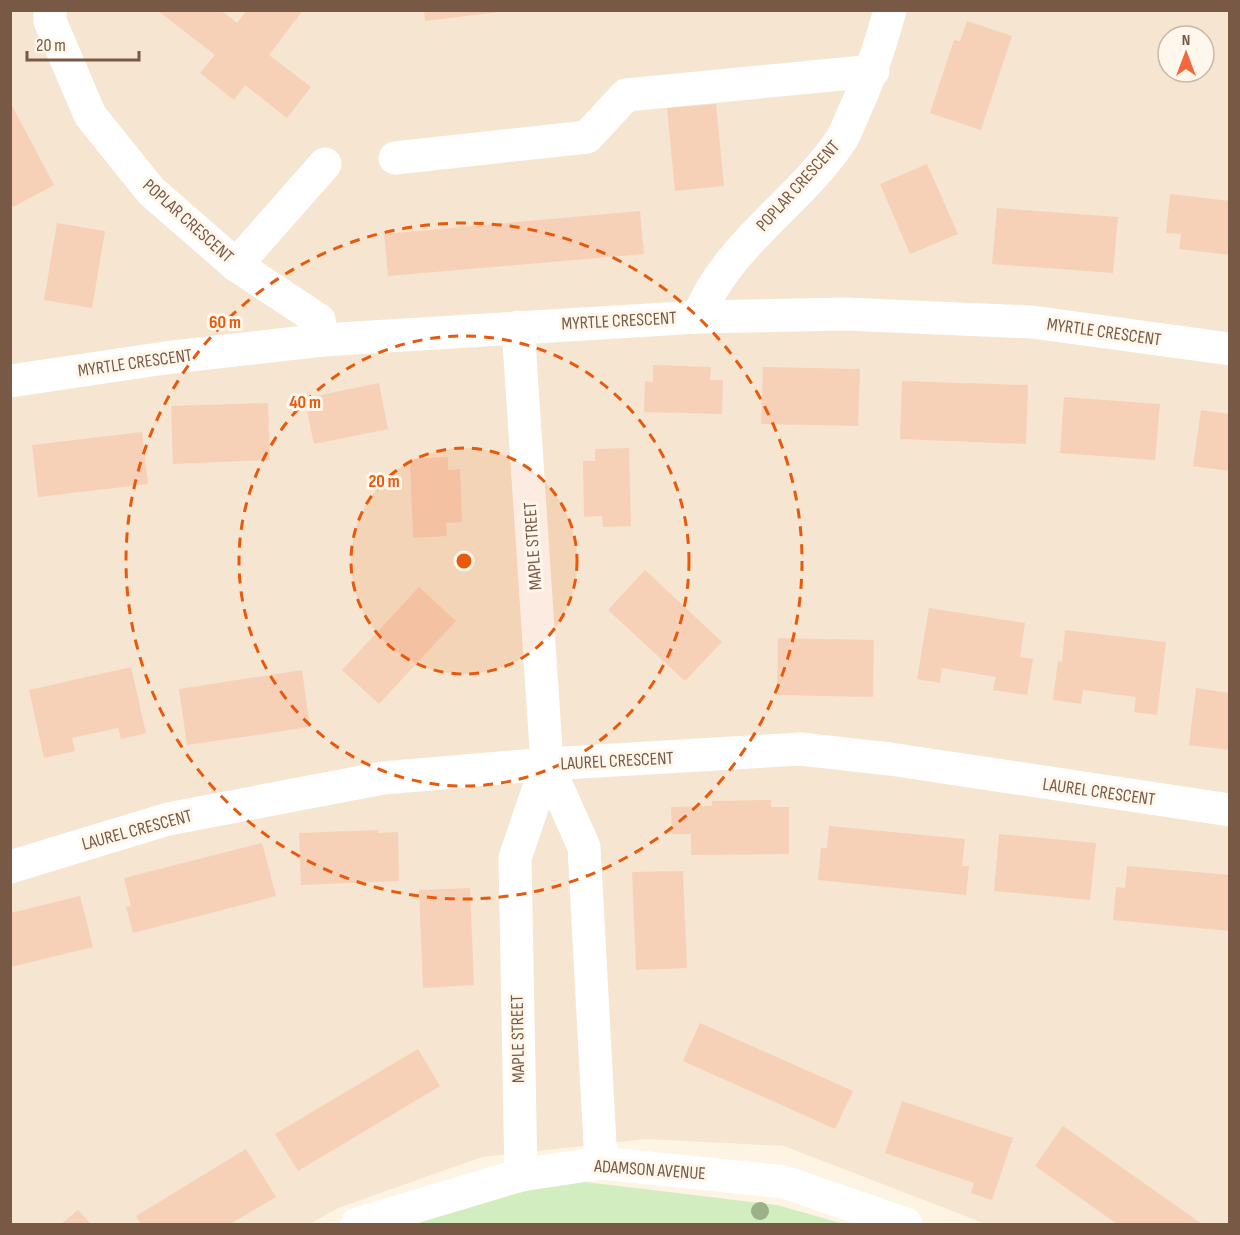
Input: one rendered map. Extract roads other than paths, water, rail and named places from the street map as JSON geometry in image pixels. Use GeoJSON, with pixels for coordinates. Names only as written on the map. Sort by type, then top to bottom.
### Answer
{"type":"FeatureCollection","features":[{"type":"Feature","properties":{"kind":"street","name":"POPLAR CRESCENT"},"geometry":{"type":"LineString","coordinates":[[50,10],[50,21],[90,115],[151,191],[236,265],[319,320],[322,340]]}},
{"type":"Feature","properties":{"kind":"street","name":"POPLAR CRESCENT"},"geometry":{"type":"LineString","coordinates":[[699,317],[708,292],[746,242],[795,194],[840,142],[873,71],[890,10]]}},
{"type":"Feature","properties":{"kind":"street"},"geometry":{"type":"LineString","coordinates":[[395,158],[587,137],[626,95],[873,71]]}},
{"type":"Feature","properties":{"kind":"street"},"geometry":{"type":"LineString","coordinates":[[236,265],[325,164]]}},
{"type":"Feature","properties":{"kind":"street","name":"MYRTLE CRESCENT"},"geometry":{"type":"LineString","coordinates":[[10,381],[165,358],[322,340],[699,317],[845,314],[1032,322],[1230,349]]}},
{"type":"Feature","properties":{"kind":"street","name":"MAPLE STREET"},"geometry":{"type":"LineString","coordinates":[[518,327],[547,764],[584,847],[601,1163]]}},
{"type":"Feature","properties":{"kind":"street","name":"LAUREL CRESCENT"},"geometry":{"type":"LineString","coordinates":[[10,867],[168,819],[382,778],[547,764],[800,749],[890,759],[1230,810]]}},
{"type":"Feature","properties":{"kind":"street","name":"MAPLE STREET"},"geometry":{"type":"LineString","coordinates":[[521,1174],[515,858],[547,764]]}},
{"type":"Feature","properties":{"kind":"street","name":"ADAMSON AVENUE"},"geometry":{"type":"LineString","coordinates":[[357,1224],[521,1174],[601,1163],[784,1182],[906,1224]]}}]}
